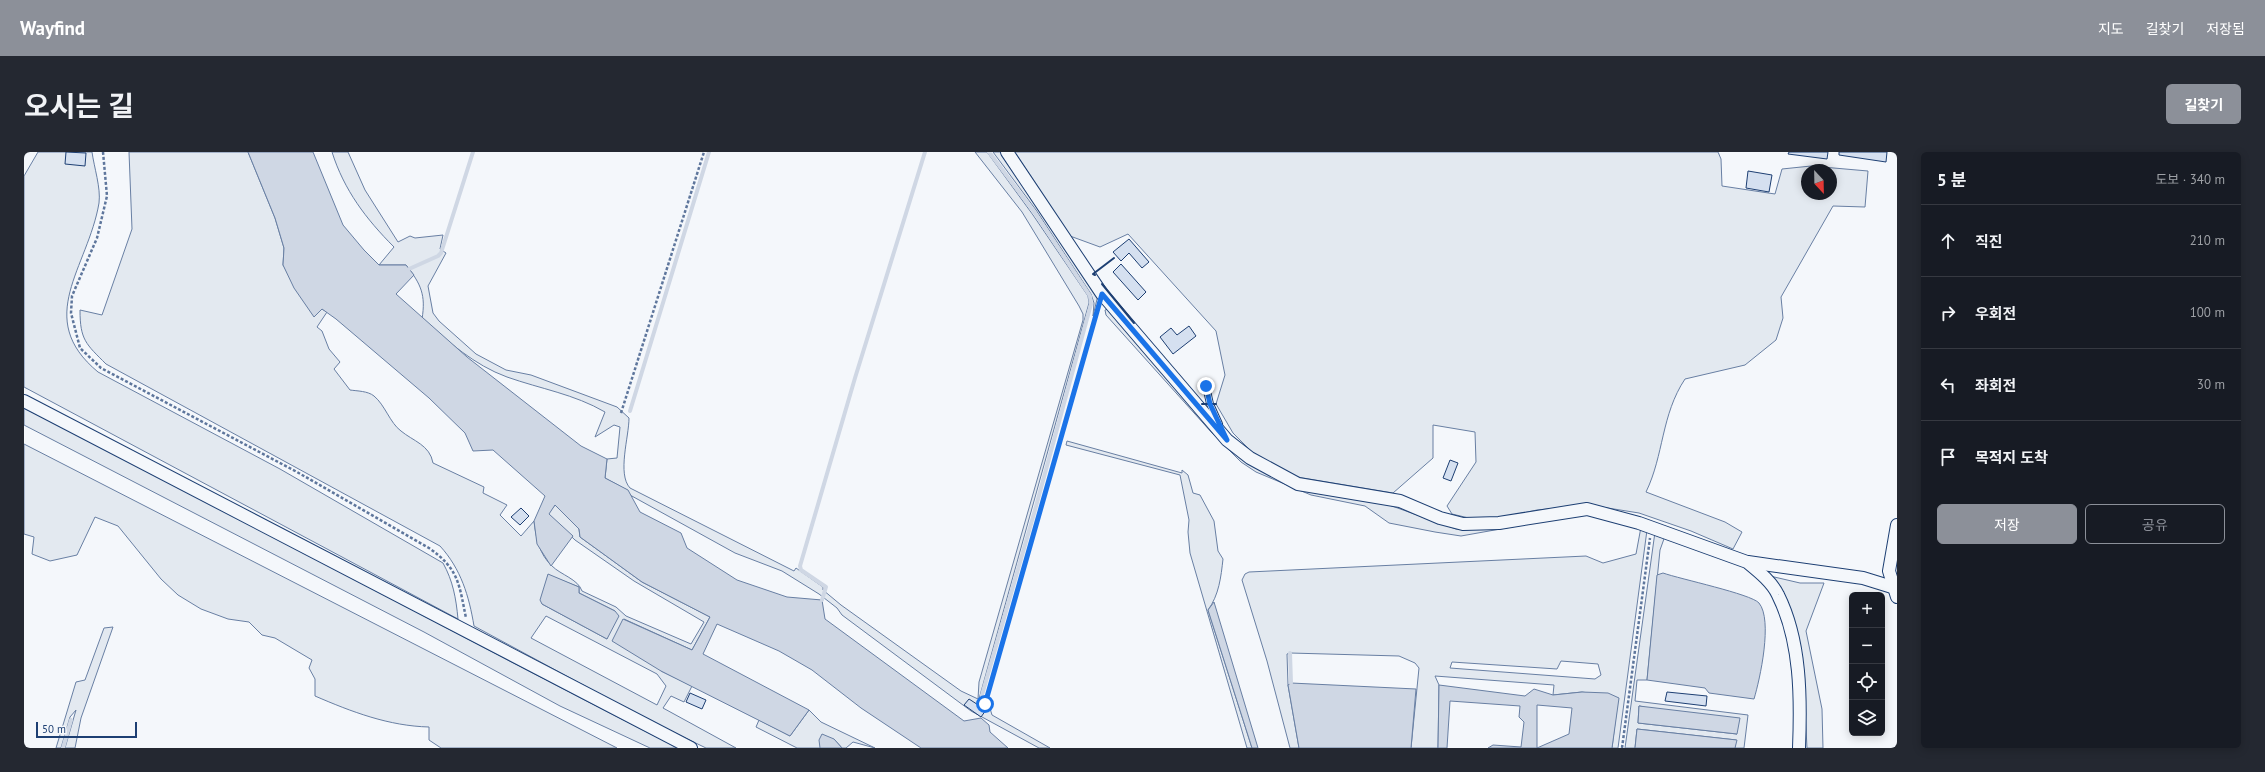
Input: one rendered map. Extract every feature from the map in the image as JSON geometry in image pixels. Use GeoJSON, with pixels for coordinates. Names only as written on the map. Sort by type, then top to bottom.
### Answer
{"type":"FeatureCollection","features":[{"type":"Feature","properties":{"kind":"street"},"geometry":{"type":"LineString","coordinates":[[1007,152],[1102,294],[1227,440],[1250,458],[1298,484],[1400,501],[1440,518],[1463,524],[1499,523],[1587,509],[1652,527],[1747,562],[1863,578],[1895,592]]}},
{"type":"Feature","properties":{"kind":"street"},"geometry":{"type":"LineString","coordinates":[[24,401],[691,748]]}},
{"type":"Feature","properties":{"kind":"street"},"geometry":{"type":"LineString","coordinates":[[1895,592],[1889,571],[1897,525]]}},
{"type":"Feature","properties":{"kind":"street"},"geometry":{"type":"LineString","coordinates":[[1747,562],[1760,573],[1778,594],[1792,629],[1800,706],[1799,748]]}},
{"type":"Feature","properties":{"kind":"lane"},"geometry":{"type":"LineString","coordinates":[[1206,386],[1210,404],[1227,440]]}},
{"type":"Feature","properties":{"kind":"path"},"geometry":{"type":"LineString","coordinates":[[103,152],[107,196],[97,238],[72,296],[71,313],[80,348],[101,368],[355,505],[446,560],[458,580],[469,632]]}},
{"type":"Feature","properties":{"kind":"path"},"geometry":{"type":"LineString","coordinates":[[621,413],[704,152]]}},
{"type":"Feature","properties":{"kind":"path"},"geometry":{"type":"LineString","coordinates":[[985,704],[1102,294]]}},
{"type":"Feature","properties":{"kind":"path"},"geometry":{"type":"LineString","coordinates":[[1622,748],[1652,527]]}},
{"type":"Feature","properties":{"kind":"shaded area"},"geometry":{"type":"Polygon","coordinates":[[[38,152],[92,152],[98,184],[99,203],[93,227],[70,292],[67,312],[69,332],[79,352],[98,372],[280,469],[443,563],[454,590],[458,619],[24,387],[24,176],[38,152]]]}},
{"type":"Feature","properties":{"kind":"shaded area"},"geometry":{"type":"Polygon","coordinates":[[[129,152],[248,152],[275,218],[284,248],[283,265],[314,316],[322,309],[327,312],[317,327],[322,331],[329,349],[340,362],[334,369],[350,390],[372,394],[381,404],[397,428],[425,448],[433,463],[484,487],[483,493],[507,505],[500,515],[521,536],[534,521],[537,540],[544,556],[556,569],[577,583],[582,591],[616,607],[626,616],[691,644],[704,622],[634,581],[575,540],[548,514],[555,505],[579,529],[580,537],[642,582],[710,617],[692,650],[624,619],[661,671],[692,686],[684,702],[671,696],[663,708],[736,748],[706,748],[646,719],[474,626],[470,604],[463,583],[453,564],[440,546],[106,364],[89,346],[83,335],[80,310],[102,315],[132,229],[129,152]],[[548,575],[542,604],[607,639],[615,611],[579,593],[579,587],[548,575]],[[546,616],[531,638],[657,705],[666,686],[657,674],[546,616]]]}},
{"type":"Feature","properties":{"kind":"shaded area"},"geometry":{"type":"Polygon","coordinates":[[[248,152],[313,152],[343,225],[379,265],[406,265],[414,275],[396,294],[467,357],[581,446],[607,459],[605,478],[628,490],[640,512],[681,533],[687,548],[737,580],[787,597],[822,600],[825,619],[964,721],[981,718],[989,725],[990,732],[1008,748],[921,748],[861,708],[812,670],[779,651],[717,624],[703,654],[809,710],[790,736],[661,671],[612,641],[623,619],[692,650],[710,617],[642,582],[580,537],[579,529],[555,505],[549,514],[573,536],[551,566],[537,544],[534,521],[545,496],[493,450],[473,451],[465,433],[429,398],[336,319],[322,309],[314,317],[294,288],[283,265],[284,248],[275,218],[248,152]]]}},
{"type":"Feature","properties":{"kind":"shaded area"},"geometry":{"type":"Polygon","coordinates":[[[332,152],[348,152],[365,190],[398,242],[410,236],[415,238],[443,235],[440,249],[446,253],[428,286],[433,313],[439,321],[476,354],[506,370],[531,375],[617,407],[629,418],[624,474],[626,482],[630,488],[794,571],[796,568],[823,587],[823,590],[841,605],[961,691],[978,699],[979,682],[1083,320],[1083,314],[1079,306],[1022,212],[975,152],[987,152],[1033,215],[1088,296],[1089,303],[979,699],[989,705],[992,715],[1050,748],[1039,748],[971,711],[842,615],[837,608],[819,594],[782,571],[735,553],[630,495],[627,490],[605,478],[607,459],[617,458],[620,427],[614,425],[595,437],[605,412],[569,396],[495,372],[462,352],[422,319],[423,296],[419,284],[406,265],[379,265],[394,247],[374,226],[357,203],[343,179],[332,152]]]}},
{"type":"Feature","properties":{"kind":"shaded area"},"geometry":{"type":"Polygon","coordinates":[[[993,152],[1001,152],[1098,295],[1093,316],[1094,303],[1091,294],[1036,210],[993,152]]]}},
{"type":"Feature","properties":{"kind":"shaded area"},"geometry":{"type":"Polygon","coordinates":[[[1014,152],[1718,152],[1721,159],[1722,186],[1775,194],[1782,169],[1801,167],[1801,200],[1837,200],[1837,168],[1868,171],[1865,207],[1833,206],[1781,297],[1783,318],[1776,340],[1745,365],[1685,379],[1671,407],[1652,478],[1646,492],[1725,522],[1742,532],[1733,549],[1691,531],[1639,513],[1589,505],[1537,510],[1497,518],[1473,519],[1452,514],[1447,506],[1476,462],[1475,432],[1433,425],[1433,458],[1393,493],[1297,477],[1254,454],[1233,433],[1216,404],[1225,375],[1216,331],[1128,234],[1100,247],[1070,236],[1014,152]]]}},
{"type":"Feature","properties":{"kind":"shaded area"},"geometry":{"type":"Polygon","coordinates":[[[1108,309],[1211,427],[1272,475],[1378,501],[1456,529],[1478,529],[1562,518],[1461,536],[1389,523],[1365,506],[1311,495],[1256,472],[1241,462],[1212,433],[1106,315],[1105,310],[1108,309]]]}},
{"type":"Feature","properties":{"kind":"shaded area"},"geometry":{"type":"Polygon","coordinates":[[[24,408],[678,748],[650,748],[560,706],[424,632],[24,425],[24,408]]]}},
{"type":"Feature","properties":{"kind":"shaded area"},"geometry":{"type":"Polygon","coordinates":[[[1067,441],[1182,473],[1182,470],[1188,475],[1193,493],[1200,495],[1214,521],[1218,551],[1223,559],[1217,592],[1208,610],[1252,748],[1247,748],[1190,553],[1188,532],[1189,520],[1180,475],[1066,445],[1067,441]]]}},
{"type":"Feature","properties":{"kind":"shaded area"},"geometry":{"type":"Polygon","coordinates":[[[24,444],[617,748],[441,748],[429,740],[429,727],[385,721],[315,696],[315,679],[309,668],[312,660],[275,638],[262,635],[249,622],[228,619],[201,609],[178,595],[161,579],[118,526],[95,517],[77,555],[50,561],[32,554],[34,537],[24,534],[24,444]]]}},
{"type":"Feature","properties":{"kind":"shaded area"},"geometry":{"type":"Polygon","coordinates":[[[1641,527],[1647,530],[1618,748],[1612,748],[1618,698],[1582,692],[1553,695],[1554,685],[1435,676],[1439,685],[1438,748],[1411,748],[1419,668],[1415,663],[1399,656],[1290,653],[1287,654],[1288,685],[1299,748],[1290,748],[1267,661],[1242,580],[1245,574],[1249,572],[1586,556],[1603,563],[1636,554],[1641,527]],[[1561,661],[1557,669],[1452,662],[1450,668],[1595,679],[1601,675],[1598,664],[1561,661]]]}},
{"type":"Feature","properties":{"kind":"shaded area"},"geometry":{"type":"Polygon","coordinates":[[[1655,532],[1665,536],[1660,550],[1647,680],[1637,680],[1635,701],[1748,715],[1744,748],[1735,748],[1736,740],[1637,729],[1635,748],[1625,748],[1655,532]],[[1639,706],[1638,723],[1737,734],[1639,706]]]}},
{"type":"Feature","properties":{"kind":"shaded area"},"geometry":{"type":"Polygon","coordinates":[[[1663,573],[1743,595],[1759,603],[1763,611],[1765,622],[1765,636],[1762,664],[1754,699],[1709,693],[1705,688],[1647,680],[1657,575],[1663,573]]]}},
{"type":"Feature","properties":{"kind":"shaded area"},"geometry":{"type":"Polygon","coordinates":[[[548,574],[579,587],[579,593],[615,611],[619,616],[607,639],[542,604],[540,600],[548,574]]]}},
{"type":"Feature","properties":{"kind":"shaded area"},"geometry":{"type":"Polygon","coordinates":[[[1770,576],[1800,583],[1824,583],[1806,631],[1822,709],[1823,748],[1807,748],[1803,671],[1770,576]]]}},
{"type":"Feature","properties":{"kind":"shaded area"},"geometry":{"type":"Polygon","coordinates":[[[1214,602],[1258,748],[1252,748],[1208,610],[1214,602]]]}},
{"type":"Feature","properties":{"kind":"shaded area"},"geometry":{"type":"Polygon","coordinates":[[[113,627],[81,718],[75,748],[65,748],[76,710],[70,717],[61,748],[56,748],[76,682],[85,680],[104,628],[113,627]]]}},
{"type":"Feature","properties":{"kind":"shaded area"},"geometry":{"type":"Polygon","coordinates":[[[1291,683],[1416,689],[1411,748],[1299,748],[1288,685],[1291,683]]]}},
{"type":"Feature","properties":{"kind":"shaded area"},"geometry":{"type":"Polygon","coordinates":[[[1439,685],[1525,696],[1534,689],[1553,695],[1582,692],[1608,693],[1619,698],[1612,748],[1537,748],[1488,748],[1493,745],[1521,747],[1524,722],[1519,717],[1520,706],[1450,701],[1447,748],[1438,748],[1439,685]],[[1537,705],[1537,748],[1569,734],[1572,708],[1537,705]]]}},
{"type":"Feature","properties":{"kind":"shaded area"},"geometry":{"type":"Polygon","coordinates":[[[1639,706],[1740,718],[1737,734],[1638,723],[1639,706]]]}},
{"type":"Feature","properties":{"kind":"shaded area"},"geometry":{"type":"Polygon","coordinates":[[[809,710],[821,722],[875,748],[853,742],[846,748],[842,748],[834,739],[820,748],[797,748],[756,727],[759,720],[790,736],[809,710]]]}},
{"type":"Feature","properties":{"kind":"shaded area"},"geometry":{"type":"Polygon","coordinates":[[[1637,729],[1737,740],[1735,748],[1635,748],[1637,729]]]}},
{"type":"Feature","properties":{"kind":"shaded area"},"geometry":{"type":"Polygon","coordinates":[[[822,734],[834,739],[842,748],[820,748],[819,740],[822,734]]]}},
{"type":"Feature","properties":{"kind":"building"},"geometry":{"type":"Polygon","coordinates":[[[66,152],[86,153],[85,166],[65,164],[66,152]]]}},
{"type":"Feature","properties":{"kind":"building"},"geometry":{"type":"Polygon","coordinates":[[[1789,152],[1828,152],[1827,159],[1788,154],[1789,152]]]}},
{"type":"Feature","properties":{"kind":"building"},"geometry":{"type":"Polygon","coordinates":[[[1839,152],[1887,152],[1886,162],[1839,155],[1839,152]]]}},
{"type":"Feature","properties":{"kind":"building"},"geometry":{"type":"Polygon","coordinates":[[[1748,171],[1772,175],[1769,192],[1746,188],[1748,171]]]}},
{"type":"Feature","properties":{"kind":"building"},"geometry":{"type":"Polygon","coordinates":[[[1129,239],[1149,262],[1142,268],[1129,253],[1121,261],[1113,252],[1129,239]]]}},
{"type":"Feature","properties":{"kind":"building"},"geometry":{"type":"Polygon","coordinates":[[[1121,264],[1146,292],[1138,300],[1113,272],[1121,264]]]}},
{"type":"Feature","properties":{"kind":"building"},"geometry":{"type":"Polygon","coordinates":[[[1189,326],[1196,336],[1173,354],[1160,337],[1171,328],[1177,335],[1189,326]]]}},
{"type":"Feature","properties":{"kind":"building"},"geometry":{"type":"Polygon","coordinates":[[[1450,460],[1458,463],[1451,481],[1443,478],[1450,460]]]}},
{"type":"Feature","properties":{"kind":"building"},"geometry":{"type":"Polygon","coordinates":[[[521,508],[529,516],[520,525],[511,517],[521,508]]]}},
{"type":"Feature","properties":{"kind":"building"},"geometry":{"type":"Polygon","coordinates":[[[1667,692],[1707,696],[1706,706],[1665,701],[1667,692]]]}},
{"type":"Feature","properties":{"kind":"building"},"geometry":{"type":"Polygon","coordinates":[[[690,693],[706,700],[702,709],[686,702],[690,693]]]}},
{"type":"Feature","properties":{"kind":"building"},"geometry":{"type":"Polygon","coordinates":[[[969,699],[986,710],[981,717],[964,705],[969,699]]]}},
{"type":"Feature","properties":{"kind":"waterway"},"geometry":{"type":"LineString","coordinates":[[409,269],[438,256],[441,253],[473,152]]}},
{"type":"Feature","properties":{"kind":"waterway"},"geometry":{"type":"LineString","coordinates":[[630,411],[709,152]]}},
{"type":"Feature","properties":{"kind":"waterway"},"geometry":{"type":"LineString","coordinates":[[822,600],[826,587],[801,570],[800,566],[855,378],[925,152]]}},
{"type":"Feature","properties":{"kind":"waterway"},"geometry":{"type":"LineString","coordinates":[[982,695],[1035,510],[1091,304],[1090,296],[1035,213],[989,152]]}},
{"type":"Feature","properties":{"kind":"waterway"},"geometry":{"type":"LineString","coordinates":[[1290,653],[1291,683]]}},
{"type":"Feature","properties":{"kind":"waterway"},"geometry":{"type":"LineString","coordinates":[[63,748],[71,720]]}},
{"type":"Feature","properties":{"kind":"wall"},"geometry":{"type":"LineString","coordinates":[[1095,275],[1093,274],[1114,258]]}},
{"type":"Feature","properties":{"kind":"wall"},"geometry":{"type":"LineString","coordinates":[[1102,284],[1134,323]]}},
{"type":"Feature","properties":{"kind":"wall"},"geometry":{"type":"LineString","coordinates":[[1202,404],[1216,404]]}},
{"type":"Feature","properties":{"kind":"route"},"geometry":{"type":"LineString","coordinates":[[985,704],[1102,294],[1227,440],[1210,404],[1206,386]]}}]}
